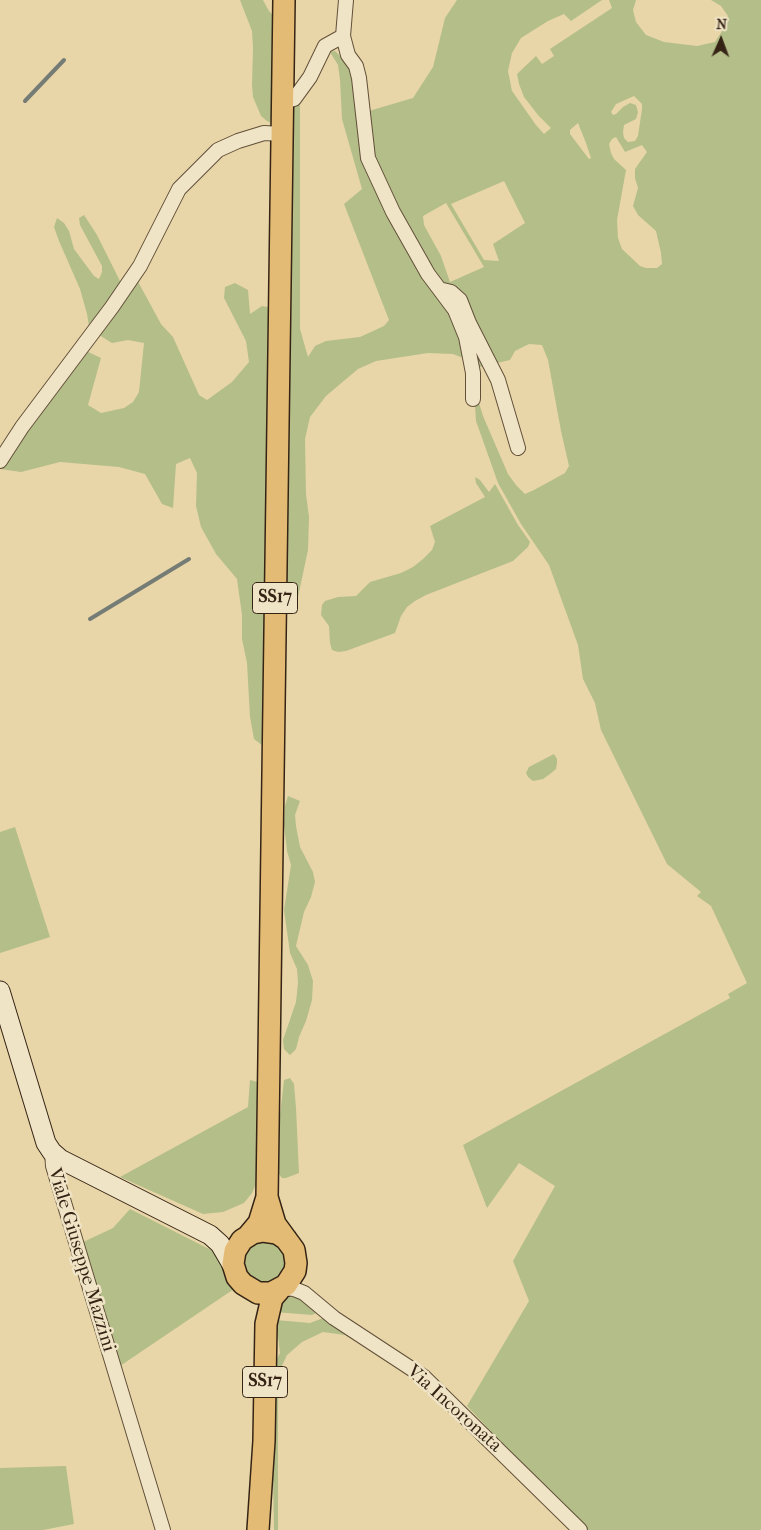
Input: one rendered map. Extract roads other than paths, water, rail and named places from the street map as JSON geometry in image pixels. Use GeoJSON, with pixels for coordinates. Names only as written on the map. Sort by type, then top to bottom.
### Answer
{"type":"FeatureCollection","features":[{"type":"Feature","properties":{"kind":"main road","name":"SS17"},"geometry":{"type":"LineString","coordinates":[[247,1236],[259,1223],[267,1197],[284,0]]}},
{"type":"Feature","properties":{"kind":"main road","name":"Viale Giuseppe Mazzini"},"geometry":{"type":"LineString","coordinates":[[0,991],[46,1143],[52,1152]]}},
{"type":"Feature","properties":{"kind":"main road"},"geometry":{"type":"LineString","coordinates":[[52,1152],[77,1167],[210,1235],[220,1244],[240,1281],[250,1289],[262,1293],[281,1289],[291,1279],[296,1268],[294,1250],[286,1239],[278,1233],[258,1231],[247,1236],[231,1239],[210,1235]]}},
{"type":"Feature","properties":{"kind":"main road","name":"SS17"},"geometry":{"type":"LineString","coordinates":[[267,1197],[275,1224],[286,1239]]}},
{"type":"Feature","properties":{"kind":"main road"},"geometry":{"type":"LineString","coordinates":[[234,1268],[235,1252],[247,1236]]}},
{"type":"Feature","properties":{"kind":"main road","name":"SS17"},"geometry":{"type":"LineString","coordinates":[[250,1289],[257,1298],[266,1324]]}},
{"type":"Feature","properties":{"kind":"main road","name":"SS17"},"geometry":{"type":"LineString","coordinates":[[258,1530],[264,1440],[266,1324],[272,1298],[281,1289]]}},
{"type":"Feature","properties":{"kind":"main road","name":"SS17"},"geometry":{"type":"LineString","coordinates":[[264,1440],[269,1530]]}},
{"type":"Feature","properties":{"kind":"street"},"geometry":{"type":"LineString","coordinates":[[346,0],[343,36],[348,55],[356,66],[359,78],[368,158],[393,212],[428,274],[455,310],[466,338],[473,372],[473,398]]}},
{"type":"Feature","properties":{"kind":"street"},"geometry":{"type":"LineString","coordinates":[[282,102],[294,98],[310,77],[325,46],[343,36]]}},
{"type":"Feature","properties":{"kind":"street"},"geometry":{"type":"LineString","coordinates":[[0,461],[22,426],[112,307],[140,266],[179,189],[218,150],[238,141],[264,133],[282,134]]}},
{"type":"Feature","properties":{"kind":"street"},"geometry":{"type":"LineString","coordinates":[[440,289],[451,292],[460,300],[469,323],[498,380],[518,448]]}},
{"type":"Feature","properties":{"kind":"street","name":"Viale Giuseppe Mazzini"},"geometry":{"type":"LineString","coordinates":[[52,1152],[53,1166],[60,1191],[163,1530]]}},
{"type":"Feature","properties":{"kind":"street"},"geometry":{"type":"LineString","coordinates":[[60,1191],[63,1179],[70,1171],[77,1167]]}},
{"type":"Feature","properties":{"kind":"street","name":"Via Incoronata"},"geometry":{"type":"LineString","coordinates":[[296,1268],[304,1285],[317,1303]]}},
{"type":"Feature","properties":{"kind":"street","name":"Via Incoronata"},"geometry":{"type":"LineString","coordinates":[[281,1289],[299,1291],[334,1318],[424,1377],[580,1530]]}},
{"type":"Feature","properties":{"kind":"waterway"},"geometry":{"type":"LineString","coordinates":[[25,101],[64,60]]}},
{"type":"Feature","properties":{"kind":"waterway"},"geometry":{"type":"LineString","coordinates":[[90,619],[189,559]]}}]}
